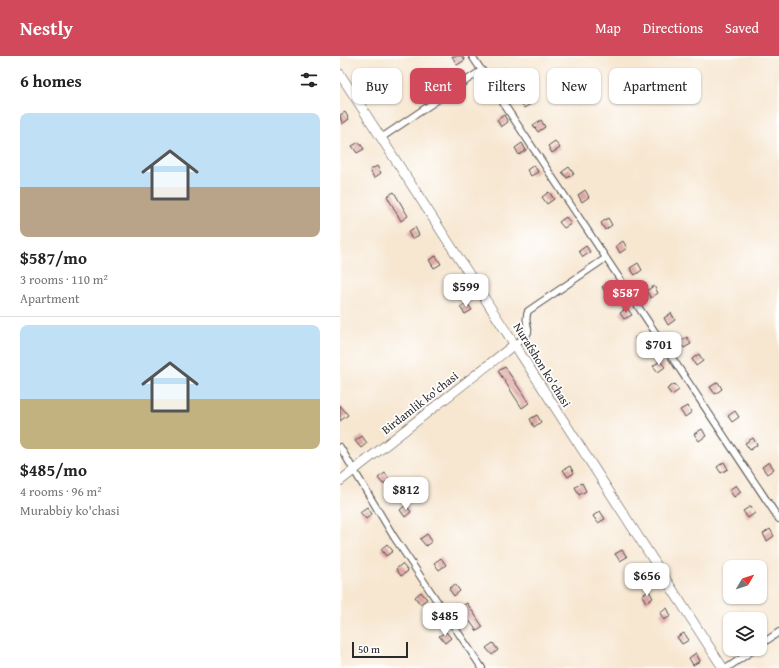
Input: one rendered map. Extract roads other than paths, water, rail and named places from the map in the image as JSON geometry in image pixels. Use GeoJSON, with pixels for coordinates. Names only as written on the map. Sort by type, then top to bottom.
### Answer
{"type":"FeatureCollection","features":[{"type":"Feature","properties":{"kind":"street"},"geometry":{"type":"LineString","coordinates":[[472,56],[481,68]]}},
{"type":"Feature","properties":{"kind":"street","name":"Nurafshon ko'chasi"},"geometry":{"type":"LineString","coordinates":[[340,74],[723,668]]}},
{"type":"Feature","properties":{"kind":"street"},"geometry":{"type":"LineString","coordinates":[[381,138],[474,75]]}},
{"type":"Feature","properties":{"kind":"street"},"geometry":{"type":"LineString","coordinates":[[504,104],[779,519]]}},
{"type":"Feature","properties":{"kind":"street"},"geometry":{"type":"LineString","coordinates":[[515,344],[527,336],[530,330],[526,316],[528,311],[606,258]]}},
{"type":"Feature","properties":{"kind":"street","name":"Birdamlik ko'chasi"},"geometry":{"type":"LineString","coordinates":[[340,481],[515,344]]}},
{"type":"Feature","properties":{"kind":"street"},"geometry":{"type":"LineString","coordinates":[[340,447],[394,537],[482,668]]}},
{"type":"Feature","properties":{"kind":"street"},"geometry":{"type":"LineString","coordinates":[[767,640],[779,632]]}},
{"type":"Feature","properties":{"kind":"street"},"geometry":{"type":"LineString","coordinates":[[727,668],[744,656]]}}]}
